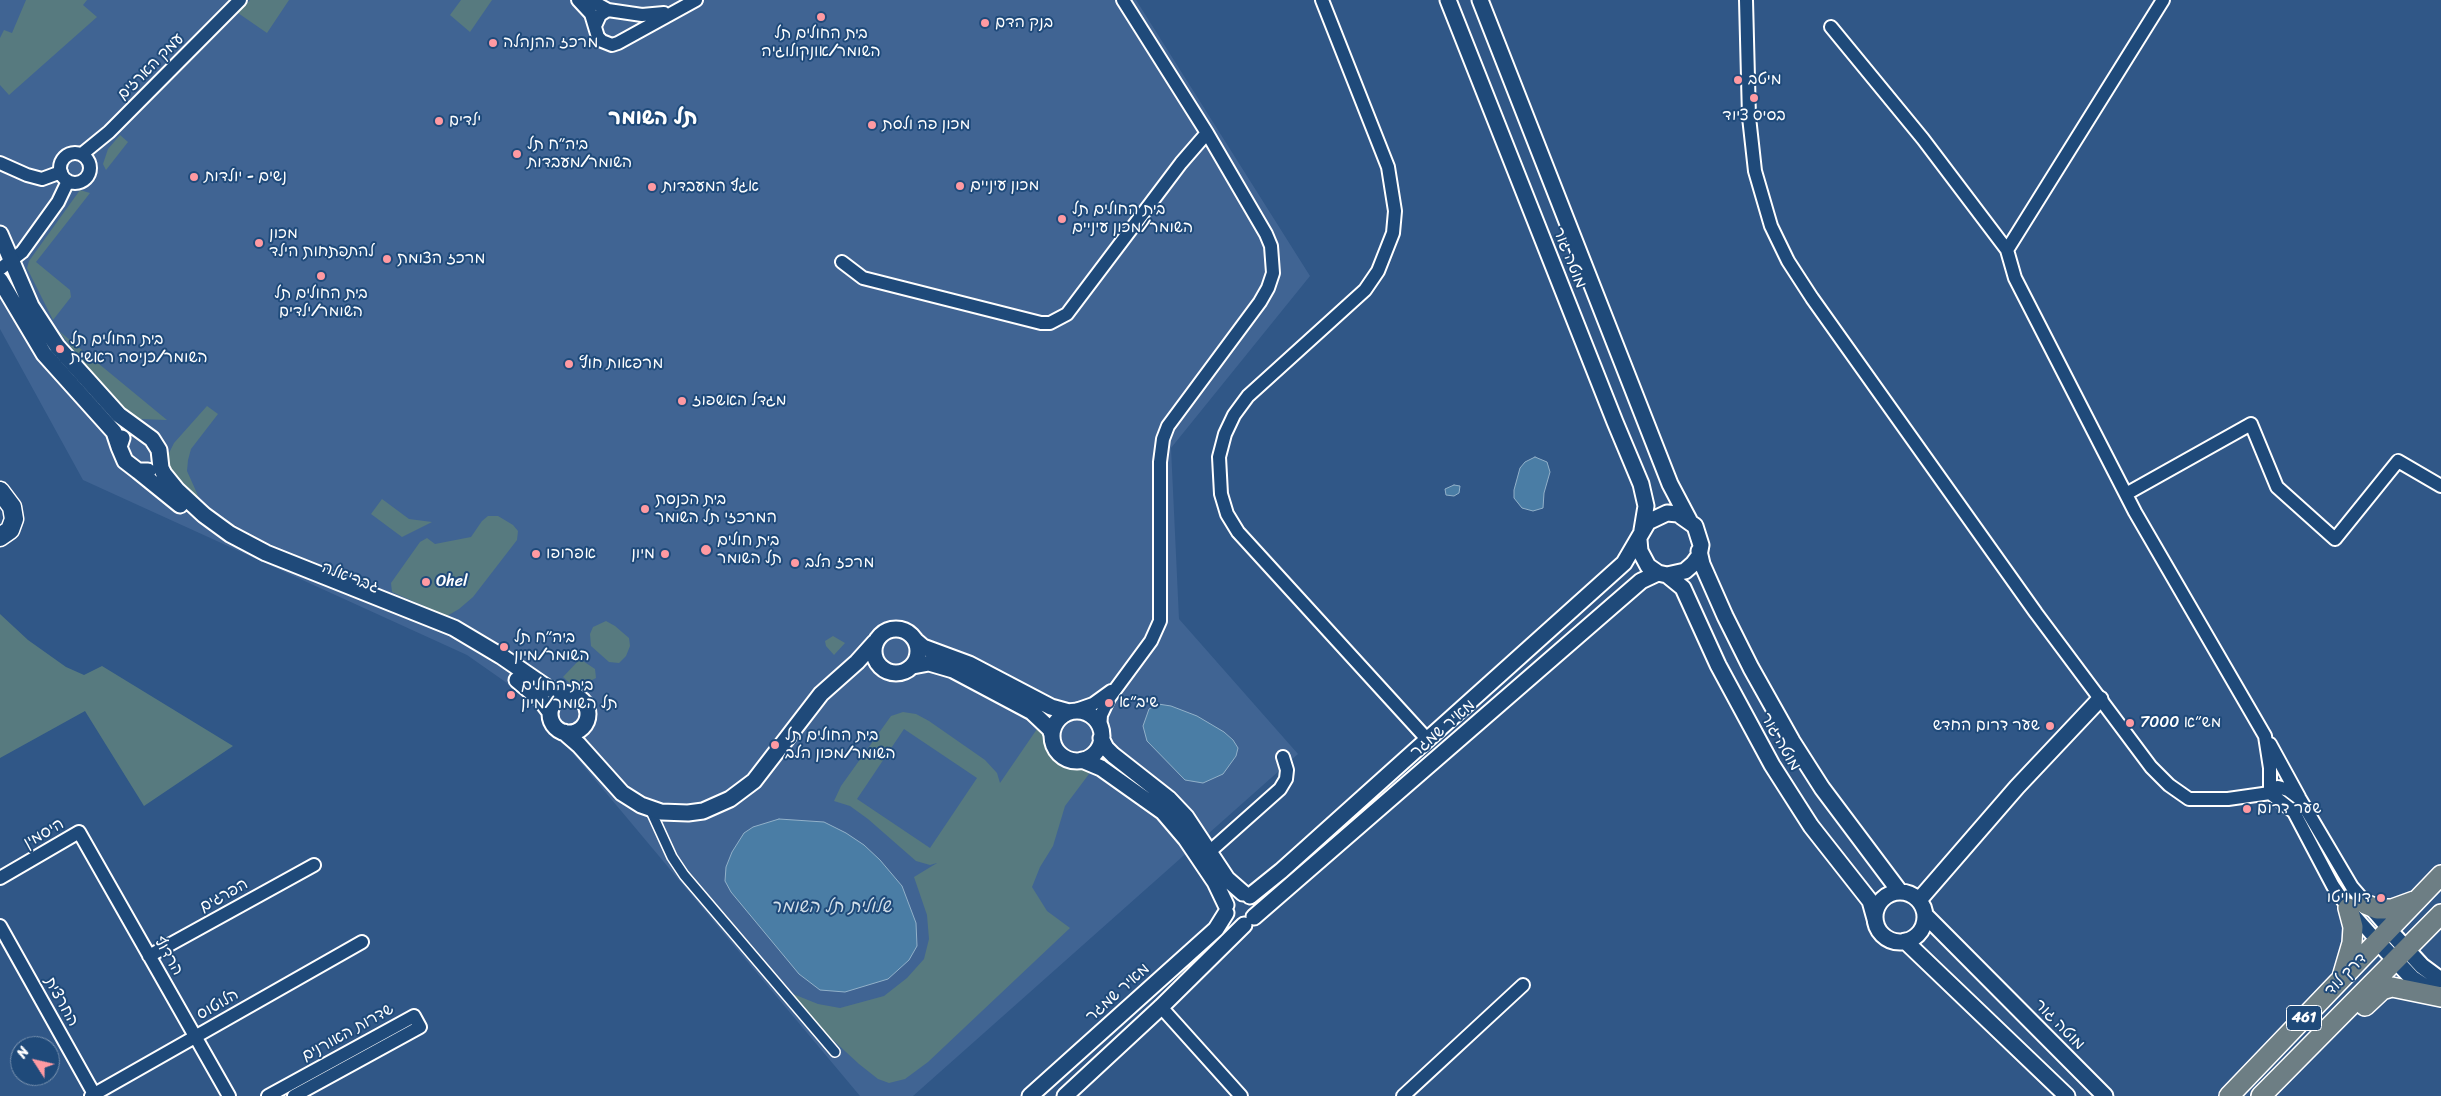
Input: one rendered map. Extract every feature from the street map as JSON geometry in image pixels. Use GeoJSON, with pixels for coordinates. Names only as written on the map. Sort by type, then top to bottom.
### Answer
{"type":"FeatureCollection","features":[{"type":"Feature","properties":{"kind":"main road"},"geometry":{"type":"LineString","coordinates":[[0,491],[12,507],[14,519],[10,530],[0,537]]}},
{"type":"Feature","properties":{"kind":"main road","name":"דרך לוד"},"geometry":{"type":"LineString","coordinates":[[2230,1096],[2441,875]]}},
{"type":"Feature","properties":{"kind":"main road"},"geometry":{"type":"LineString","coordinates":[[2342,979],[2352,943],[2357,906],[2392,909],[2418,900]]}},
{"type":"Feature","properties":{"kind":"main road","name":"דרך לוד"},"geometry":{"type":"LineString","coordinates":[[2261,1096],[2441,914]]}},
{"type":"Feature","properties":{"kind":"main road"},"geometry":{"type":"LineString","coordinates":[[2273,1096],[2382,990],[2392,987],[2404,988],[2441,997]]}},
{"type":"Feature","properties":{"kind":"street","name":"עמק הארזים"},"geometry":{"type":"LineString","coordinates":[[82,154],[109,132],[240,0]]}},
{"type":"Feature","properties":{"kind":"street"},"geometry":{"type":"LineString","coordinates":[[578,0],[591,14],[598,37],[606,44],[618,44],[625,38],[696,0]]}},
{"type":"Feature","properties":{"kind":"street"},"geometry":{"type":"LineString","coordinates":[[590,0],[628,20],[630,27],[625,38]]}},
{"type":"Feature","properties":{"kind":"street"},"geometry":{"type":"LineString","coordinates":[[1082,760],[1096,751],[1101,734],[1104,706],[1114,688],[1150,641],[1160,620],[1160,462],[1163,439],[1168,426],[1260,302],[1268,288],[1273,273],[1271,246],[1266,234],[1123,0]]}},
{"type":"Feature","properties":{"kind":"street"},"geometry":{"type":"LineString","coordinates":[[1322,0],[1388,167],[1393,188],[1395,210],[1393,233],[1378,272],[1365,290],[1248,396],[1234,415],[1225,434],[1219,457],[1220,494],[1227,514],[1238,532],[1427,739]]}},
{"type":"Feature","properties":{"kind":"street","name":"מוטה גור"},"geometry":{"type":"LineString","coordinates":[[1448,0],[1615,422],[1642,484],[1646,506],[1641,536]]}},
{"type":"Feature","properties":{"kind":"street","name":"מוטה גור"},"geometry":{"type":"LineString","coordinates":[[1480,0],[1670,484],[1689,520]]}},
{"type":"Feature","properties":{"kind":"street"},"geometry":{"type":"LineString","coordinates":[[1746,0],[1749,117],[1755,171],[1771,226],[1788,261],[2025,597],[2151,767],[2169,785],[2189,799],[2228,799],[2270,793],[2278,787],[2288,790],[2300,799]]}},
{"type":"Feature","properties":{"kind":"street"},"geometry":{"type":"LineString","coordinates":[[2007,250],[2163,0]]}},
{"type":"Feature","properties":{"kind":"street"},"geometry":{"type":"LineString","coordinates":[[595,26],[600,15],[614,11],[653,16],[677,10]]}},
{"type":"Feature","properties":{"kind":"street"},"geometry":{"type":"LineString","coordinates":[[1831,27],[1924,138],[2007,250],[2016,278],[2126,494],[2352,887],[2357,906],[2384,936]]}},
{"type":"Feature","properties":{"kind":"street"},"geometry":{"type":"LineString","coordinates":[[842,262],[863,278],[1041,323],[1059,320],[1067,314],[1181,163],[1206,133]]}},
{"type":"Feature","properties":{"kind":"street"},"geometry":{"type":"LineString","coordinates":[[0,163],[42,179],[65,176],[78,183],[89,175],[90,166],[82,154],[73,153],[64,158],[65,176],[53,209],[22,252],[5,265]]}},
{"type":"Feature","properties":{"kind":"street"},"geometry":{"type":"LineString","coordinates":[[0,234],[5,265],[67,360],[119,415],[156,444],[159,458],[151,470],[138,471],[125,461],[114,432],[44,354],[0,280]]}},
{"type":"Feature","properties":{"kind":"street"},"geometry":{"type":"LineString","coordinates":[[2126,494],[2251,424],[2277,487],[2335,539],[2398,461],[2441,486]]}},
{"type":"Feature","properties":{"kind":"street"},"geometry":{"type":"LineString","coordinates":[[120,447],[120,442],[127,433],[141,431]]}},
{"type":"Feature","properties":{"kind":"street","name":"גבריאלה"},"geometry":{"type":"LineString","coordinates":[[159,458],[161,468],[177,490],[236,538],[281,560],[454,628],[501,656],[549,689],[568,694]]}},
{"type":"Feature","properties":{"kind":"street","name":"גבריאלה"},"geometry":{"type":"LineString","coordinates":[[138,471],[198,522],[231,546],[277,568],[415,622],[460,642],[526,686],[545,704],[550,712]]}},
{"type":"Feature","properties":{"kind":"street"},"geometry":{"type":"LineString","coordinates":[[1667,513],[1678,514],[1689,520],[1699,535],[1700,551],[1693,564],[1685,571],[1663,574],[1644,561],[1640,551],[1641,536],[1648,522],[1667,513]]}},
{"type":"Feature","properties":{"kind":"street","name":"מאיר שמגר"},"geometry":{"type":"LineString","coordinates":[[1246,895],[1266,884],[1624,563],[1641,536]]}},
{"type":"Feature","properties":{"kind":"street","name":"מוטה גור"},"geometry":{"type":"LineString","coordinates":[[1700,551],[1702,564],[1725,616],[1751,668],[1792,741],[1822,788],[1900,892]]}},
{"type":"Feature","properties":{"kind":"street","name":"מאיר שמגר"},"geometry":{"type":"LineString","coordinates":[[1065,1096],[1161,1007],[1249,921],[1641,581],[1663,574]]}},
{"type":"Feature","properties":{"kind":"street","name":"מוטה גור"},"geometry":{"type":"LineString","coordinates":[[1663,574],[1683,588],[1718,665],[1772,765],[1811,826],[1870,901],[1875,919]]}},
{"type":"Feature","properties":{"kind":"street"},"geometry":{"type":"LineString","coordinates":[[604,774],[590,743],[589,714],[585,702],[580,697],[568,694],[556,700],[550,712],[553,724],[579,745],[604,774],[622,793],[650,809],[674,813],[702,811],[740,792],[763,771],[820,694],[845,673],[884,632],[896,629],[908,632],[923,647],[959,659],[1051,707],[1071,712],[1087,713],[1093,717],[1106,748],[1169,799],[1186,818],[1227,880],[1256,903],[1249,921],[1230,921],[1215,882],[1186,839],[1163,812],[1102,768],[1082,760],[1068,759],[1061,756],[1052,742],[1050,729],[1032,712],[952,670],[929,663],[913,666],[902,673],[896,674],[882,669],[867,667],[845,673]]}},
{"type":"Feature","properties":{"kind":"street"},"geometry":{"type":"LineString","coordinates":[[913,666],[918,654],[916,641]]}},
{"type":"Feature","properties":{"kind":"street"},"geometry":{"type":"LineString","coordinates":[[875,642],[874,657],[882,669]]}},
{"type":"Feature","properties":{"kind":"street"},"geometry":{"type":"LineString","coordinates":[[1052,735],[1057,721],[1071,712],[1093,704],[1114,688]]}},
{"type":"Feature","properties":{"kind":"street"},"geometry":{"type":"LineString","coordinates":[[1918,900],[2017,787],[2100,699]]}},
{"type":"Feature","properties":{"kind":"street"},"geometry":{"type":"LineString","coordinates":[[564,732],[576,732],[581,729],[588,720],[589,714]]}},
{"type":"Feature","properties":{"kind":"street"},"geometry":{"type":"LineString","coordinates":[[2265,736],[2270,768],[2270,793]]}},
{"type":"Feature","properties":{"kind":"street"},"geometry":{"type":"LineString","coordinates":[[1208,853],[1280,788],[1286,779],[1287,770],[1282,757]]}},
{"type":"Feature","properties":{"kind":"street"},"geometry":{"type":"LineString","coordinates":[[2270,793],[2294,812],[2333,886],[2357,906],[2401,955],[2412,978],[2441,997]]}},
{"type":"Feature","properties":{"kind":"street"},"geometry":{"type":"LineString","coordinates":[[650,809],[672,857],[684,875],[835,1052]]}},
{"type":"Feature","properties":{"kind":"street","name":"היסמין"},"geometry":{"type":"LineString","coordinates":[[0,878],[79,832]]}},
{"type":"Feature","properties":{"kind":"street","name":"הרדוף"},"geometry":{"type":"LineString","coordinates":[[79,832],[229,1096]]}},
{"type":"Feature","properties":{"kind":"street","name":"הפרגים"},"geometry":{"type":"LineString","coordinates":[[149,956],[314,865]]}},
{"type":"Feature","properties":{"kind":"street"},"geometry":{"type":"LineString","coordinates":[[1900,892],[1913,896],[1918,900],[1925,915],[1921,930],[1911,939],[1905,941],[1890,940],[1879,931],[1875,919],[1878,905],[1887,896],[1900,892]]}},
{"type":"Feature","properties":{"kind":"street"},"geometry":{"type":"LineString","coordinates":[[1226,909],[1232,896],[1246,895]]}},
{"type":"Feature","properties":{"kind":"street","name":"מאיר שמגר"},"geometry":{"type":"LineString","coordinates":[[1030,1096],[1216,929],[1226,909]]}},
{"type":"Feature","properties":{"kind":"street","name":"מוטה גור"},"geometry":{"type":"LineString","coordinates":[[1925,915],[1964,957],[2105,1096]]}},
{"type":"Feature","properties":{"kind":"street","name":"החרצית"},"geometry":{"type":"LineString","coordinates":[[0,926],[92,1095]]}},
{"type":"Feature","properties":{"kind":"street"},"geometry":{"type":"LineString","coordinates":[[1905,941],[2067,1096]]}},
{"type":"Feature","properties":{"kind":"street","name":"הלוטוס"},"geometry":{"type":"LineString","coordinates":[[92,1095],[362,942]]}},
{"type":"Feature","properties":{"kind":"street"},"geometry":{"type":"LineString","coordinates":[[2401,955],[2422,966],[2441,980]]}},
{"type":"Feature","properties":{"kind":"street"},"geometry":{"type":"LineString","coordinates":[[1403,1096],[1523,985]]}},
{"type":"Feature","properties":{"kind":"street"},"geometry":{"type":"LineString","coordinates":[[1161,1007],[1241,1096]]}},
{"type":"Feature","properties":{"kind":"street","name":"שדרות האורנים"},"geometry":{"type":"LineString","coordinates":[[268,1096],[414,1016],[420,1026],[294,1096]]}},
{"type":"Feature","properties":{"kind":"shaded area","name":"בית חולים תל השומר"},"geometry":{"type":"Polygon","coordinates":[[[0,0],[1136,0],[1310,276],[1171,448],[1179,619],[1298,754],[913,1096],[860,1096],[524,695],[467,655],[83,480],[0,329],[0,0]]]}},
{"type":"Feature","properties":{"kind":"green space"},"geometry":{"type":"Polygon","coordinates":[[[26,0],[87,0],[83,5],[97,17],[9,95],[0,85],[0,38],[4,30],[12,33],[26,0]]]}},
{"type":"Feature","properties":{"kind":"green space"},"geometry":{"type":"Polygon","coordinates":[[[250,0],[289,0],[267,33],[238,13],[250,0]]]}},
{"type":"Feature","properties":{"kind":"green space"},"geometry":{"type":"Polygon","coordinates":[[[461,0],[492,0],[470,32],[450,15],[461,0]]]}},
{"type":"Feature","properties":{"kind":"green space"},"geometry":{"type":"Polygon","coordinates":[[[120,135],[128,142],[106,170],[103,164],[108,149],[120,135]]]}},
{"type":"Feature","properties":{"kind":"green space"},"geometry":{"type":"Polygon","coordinates":[[[80,190],[90,193],[36,262],[70,290],[71,297],[53,320],[27,268],[29,261],[80,190]]]}},
{"type":"Feature","properties":{"kind":"green space"},"geometry":{"type":"Polygon","coordinates":[[[59,331],[167,420],[139,419],[115,403],[59,331]]]}},
{"type":"Feature","properties":{"kind":"green space"},"geometry":{"type":"Polygon","coordinates":[[[207,406],[218,414],[191,449],[187,471],[200,500],[169,468],[168,455],[174,443],[207,406]]]}},
{"type":"Feature","properties":{"kind":"green space"},"geometry":{"type":"Polygon","coordinates":[[[382,499],[409,519],[432,522],[402,537],[371,514],[382,499]]]}},
{"type":"Feature","properties":{"kind":"green space"},"geometry":{"type":"Polygon","coordinates":[[[488,516],[498,516],[513,525],[518,531],[517,540],[473,597],[459,609],[447,616],[392,592],[391,583],[420,542],[427,538],[435,544],[471,537],[482,521],[488,516]]]}},
{"type":"Feature","properties":{"kind":"green space"},"geometry":{"type":"Polygon","coordinates":[[[0,614],[28,640],[66,667],[84,675],[102,666],[233,746],[144,806],[85,711],[0,758],[0,614]]]}},
{"type":"Feature","properties":{"kind":"green space"},"geometry":{"type":"Polygon","coordinates":[[[606,621],[629,638],[630,646],[626,656],[619,663],[609,662],[591,646],[590,634],[593,627],[606,621]]]}},
{"type":"Feature","properties":{"kind":"green space"},"geometry":{"type":"Polygon","coordinates":[[[833,636],[845,643],[834,655],[826,646],[825,641],[833,636]]]}},
{"type":"Feature","properties":{"kind":"green space"},"geometry":{"type":"Polygon","coordinates":[[[580,659],[595,669],[596,678],[580,686],[570,683],[563,677],[580,659]]]}},
{"type":"Feature","properties":{"kind":"green space"},"geometry":{"type":"Polygon","coordinates":[[[903,712],[916,714],[929,721],[985,760],[997,773],[1000,783],[1037,729],[1092,770],[1065,806],[1053,846],[1040,867],[1032,887],[1047,911],[1070,928],[928,1062],[905,1079],[889,1083],[878,1079],[859,1064],[820,1028],[788,992],[818,1004],[840,1008],[884,996],[907,978],[924,959],[929,939],[927,915],[914,877],[937,863],[930,865],[916,861],[868,819],[850,806],[834,801],[841,786],[891,716],[903,712]],[[904,729],[857,799],[930,848],[977,778],[904,729]]]}},
{"type":"Feature","properties":{"kind":"water"},"geometry":{"type":"Polygon","coordinates":[[[1535,457],[1547,462],[1550,472],[1544,493],[1543,508],[1533,511],[1522,508],[1514,498],[1514,490],[1520,468],[1525,462],[1535,457]]]}},
{"type":"Feature","properties":{"kind":"water"},"geometry":{"type":"Polygon","coordinates":[[[1454,485],[1460,486],[1459,493],[1454,496],[1446,495],[1445,489],[1454,485]]]}},
{"type":"Feature","properties":{"kind":"water"},"geometry":{"type":"Polygon","coordinates":[[[1158,704],[1171,706],[1197,716],[1224,732],[1233,740],[1238,748],[1236,756],[1223,774],[1203,783],[1185,780],[1147,741],[1143,726],[1149,709],[1158,704]]]}},
{"type":"Feature","properties":{"kind":"water","name":"שלולית תל השומר"},"geometry":{"type":"Polygon","coordinates":[[[779,819],[824,822],[846,833],[864,845],[880,860],[902,886],[916,923],[917,946],[909,960],[888,979],[845,992],[820,990],[799,974],[731,892],[725,881],[726,867],[732,852],[744,833],[753,827],[779,819]]]}},
{"type":"Feature","properties":{"kind":"place","name":"בית החולים תל השומר/אונקולוגיה"},"geometry":{"type":"Point","coordinates":[821,17]}},
{"type":"Feature","properties":{"kind":"place","name":"בנק הדם"},"geometry":{"type":"Point","coordinates":[985,23]}},
{"type":"Feature","properties":{"kind":"place","name":"מרכז ההנהלה"},"geometry":{"type":"Point","coordinates":[493,43]}},
{"type":"Feature","properties":{"kind":"place","name":"מיטב"},"geometry":{"type":"Point","coordinates":[1738,80]}},
{"type":"Feature","properties":{"kind":"place","name":"בסיס ציוד"},"geometry":{"type":"Point","coordinates":[1754,98]}},
{"type":"Feature","properties":{"kind":"place","name":"ילדים"},"geometry":{"type":"Point","coordinates":[439,121]}},
{"type":"Feature","properties":{"kind":"place","name":"מכון פה ולסת"},"geometry":{"type":"Point","coordinates":[872,125]}},
{"type":"Feature","properties":{"kind":"place","name":"ביה״ח תל השומר/מעבדות"},"geometry":{"type":"Point","coordinates":[517,154]}},
{"type":"Feature","properties":{"kind":"place","name":"נשים - יולדות"},"geometry":{"type":"Point","coordinates":[194,177]}},
{"type":"Feature","properties":{"kind":"place","name":"מכון עיניים"},"geometry":{"type":"Point","coordinates":[960,186]}},
{"type":"Feature","properties":{"kind":"place","name":"אגף המעבדות"},"geometry":{"type":"Point","coordinates":[652,187]}},
{"type":"Feature","properties":{"kind":"place","name":"בית החולים תל השומר/מכון עיניים"},"geometry":{"type":"Point","coordinates":[1062,219]}},
{"type":"Feature","properties":{"kind":"place","name":"מכון להתפתחות הילד"},"geometry":{"type":"Point","coordinates":[259,243]}},
{"type":"Feature","properties":{"kind":"place","name":"מרכז הצומת"},"geometry":{"type":"Point","coordinates":[387,259]}},
{"type":"Feature","properties":{"kind":"place","name":"בית החולים תל השומר/ילדים"},"geometry":{"type":"Point","coordinates":[321,276]}},
{"type":"Feature","properties":{"kind":"place","name":"בית החולים תל השומר/כניסה ראשית"},"geometry":{"type":"Point","coordinates":[60,349]}},
{"type":"Feature","properties":{"kind":"place","name":"מרפאות חוץ"},"geometry":{"type":"Point","coordinates":[569,364]}},
{"type":"Feature","properties":{"kind":"place","name":"מגדל האשפוז"},"geometry":{"type":"Point","coordinates":[682,401]}},
{"type":"Feature","properties":{"kind":"place","name":"בית הכנסת המרכזי תל השומר"},"geometry":{"type":"Point","coordinates":[645,509]}},
{"type":"Feature","properties":{"kind":"place","name":"בית חולים תל השומר"},"geometry":{"type":"Point","coordinates":[706,550]}},
{"type":"Feature","properties":{"kind":"place","name":"אפרופו"},"geometry":{"type":"Point","coordinates":[536,554]}},
{"type":"Feature","properties":{"kind":"place","name":"מיון"},"geometry":{"type":"Point","coordinates":[665,554]}},
{"type":"Feature","properties":{"kind":"place","name":"מרכז הלב"},"geometry":{"type":"Point","coordinates":[795,563]}},
{"type":"Feature","properties":{"kind":"place","name":"Ohel"},"geometry":{"type":"Point","coordinates":[426,582]}},
{"type":"Feature","properties":{"kind":"place","name":"ביה״ח תל השומר/מיון"},"geometry":{"type":"Point","coordinates":[504,647]}},
{"type":"Feature","properties":{"kind":"place","name":"בית החולים תל השומר/מיון"},"geometry":{"type":"Point","coordinates":[511,695]}},
{"type":"Feature","properties":{"kind":"place","name":"שיב״א"},"geometry":{"type":"Point","coordinates":[1109,703]}},
{"type":"Feature","properties":{"kind":"place","name":"מש״א 7000"},"geometry":{"type":"Point","coordinates":[2130,723]}},
{"type":"Feature","properties":{"kind":"place","name":"שער דרום החדש"},"geometry":{"type":"Point","coordinates":[2050,726]}},
{"type":"Feature","properties":{"kind":"place","name":"בית החולים תל השומר/מכון הלב"},"geometry":{"type":"Point","coordinates":[775,745]}},
{"type":"Feature","properties":{"kind":"place","name":"שער דרום"},"geometry":{"type":"Point","coordinates":[2247,809]}},
{"type":"Feature","properties":{"kind":"place","name":"דון ויטו"},"geometry":{"type":"Point","coordinates":[2381,898]}},
{"type":"Feature","properties":{"kind":"district","name":"תל השומר"},"geometry":{"type":"Point","coordinates":[653,119]}}]}
